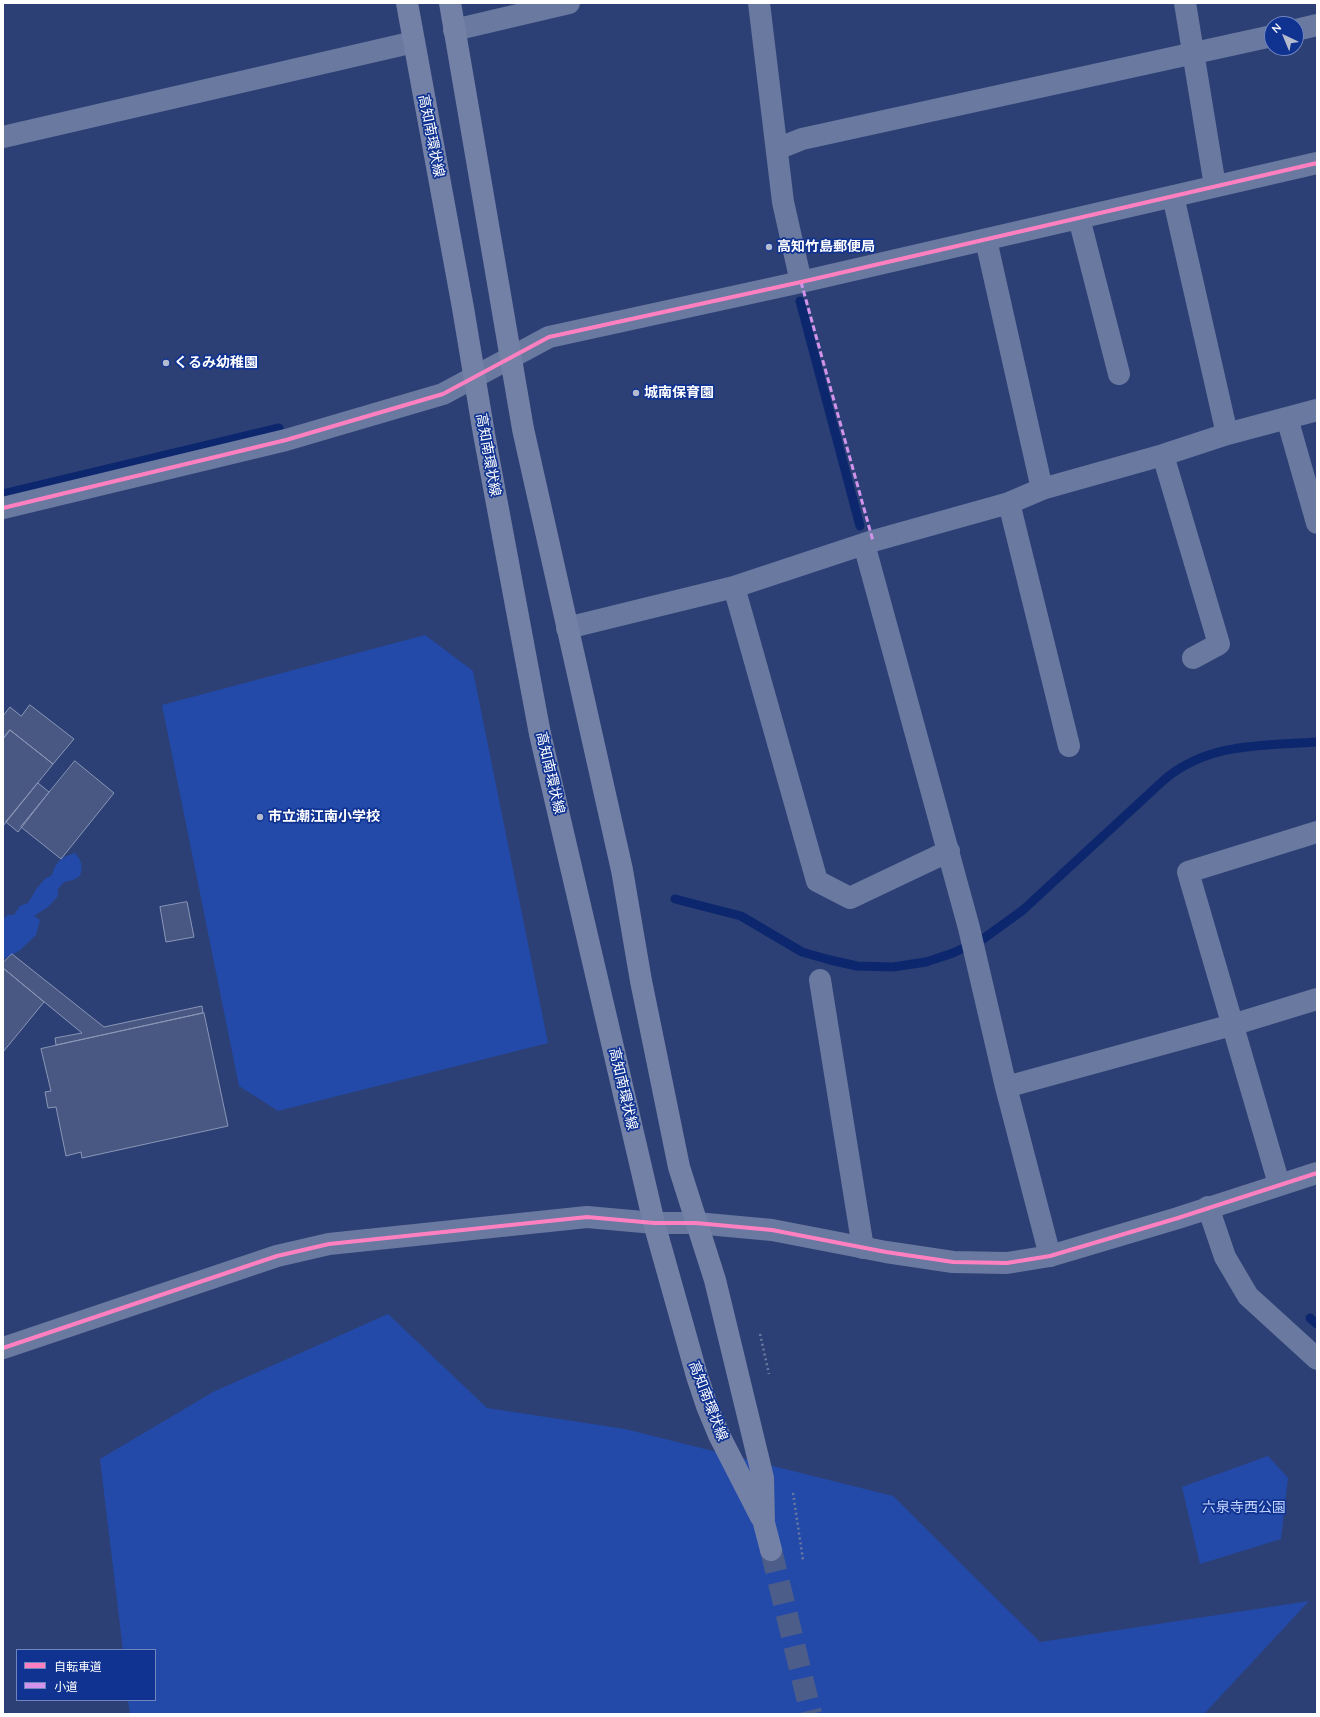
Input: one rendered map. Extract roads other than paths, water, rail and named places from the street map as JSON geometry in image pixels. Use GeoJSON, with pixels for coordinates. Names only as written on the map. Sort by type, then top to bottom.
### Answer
{"type":"FeatureCollection","features":[{"type":"Feature","properties":{"kind":"main road","name":"高知南環状線"},"geometry":{"type":"LineString","coordinates":[[407,3],[463,308],[474,378],[540,734],[654,1223],[697,1376],[719,1435],[764,1523],[771,1550]]}},
{"type":"Feature","properties":{"kind":"main road","name":"高知南環状線"},"geometry":{"type":"LineString","coordinates":[[450,3],[523,429],[622,870],[640,981],[679,1167],[715,1280],[763,1478],[764,1523]]}},
{"type":"Feature","properties":{"kind":"street"},"geometry":{"type":"LineString","coordinates":[[454,30],[568,3]]}},
{"type":"Feature","properties":{"kind":"street"},"geometry":{"type":"LineString","coordinates":[[759,3],[783,202],[801,282]]}},
{"type":"Feature","properties":{"kind":"street"},"geometry":{"type":"LineString","coordinates":[[1185,3],[1215,186]]}},
{"type":"Feature","properties":{"kind":"street"},"geometry":{"type":"LineString","coordinates":[[1304,28],[1317,25]]}},
{"type":"Feature","properties":{"kind":"street"},"geometry":{"type":"LineString","coordinates":[[777,149],[802,139],[1264,38]]}},
{"type":"Feature","properties":{"kind":"street"},"geometry":{"type":"LineString","coordinates":[[3,137],[414,42]]}},
{"type":"Feature","properties":{"kind":"street"},"geometry":{"type":"LineString","coordinates":[[3,508],[286,440],[443,394],[549,337],[801,282],[1317,163]]}},
{"type":"Feature","properties":{"kind":"street"},"geometry":{"type":"LineString","coordinates":[[1173,196],[1227,434]]}},
{"type":"Feature","properties":{"kind":"street"},"geometry":{"type":"LineString","coordinates":[[1079,218],[1119,374]]}},
{"type":"Feature","properties":{"kind":"street"},"geometry":{"type":"LineString","coordinates":[[986,240],[1042,489]]}},
{"type":"Feature","properties":{"kind":"street"},"geometry":{"type":"LineString","coordinates":[[567,628],[734,587],[864,544],[1009,503],[1042,489],[1163,455],[1227,434],[1317,410]]}},
{"type":"Feature","properties":{"kind":"street"},"geometry":{"type":"LineString","coordinates":[[1287,418],[1317,523]]}},
{"type":"Feature","properties":{"kind":"street"},"geometry":{"type":"LineString","coordinates":[[1163,455],[1219,644],[1194,658]]}},
{"type":"Feature","properties":{"kind":"street"},"geometry":{"type":"LineString","coordinates":[[1009,503],[1069,746]]}},
{"type":"Feature","properties":{"kind":"street"},"geometry":{"type":"LineString","coordinates":[[864,544],[949,851],[969,928],[1006,1087],[1050,1256]]}},
{"type":"Feature","properties":{"kind":"street"},"geometry":{"type":"LineString","coordinates":[[734,587],[817,881],[850,898],[949,851]]}},
{"type":"Feature","properties":{"kind":"street"},"geometry":{"type":"LineString","coordinates":[[1279,1184],[1188,872],[1317,832]]}},
{"type":"Feature","properties":{"kind":"street"},"geometry":{"type":"LineString","coordinates":[[820,980],[863,1248]]}},
{"type":"Feature","properties":{"kind":"street"},"geometry":{"type":"LineString","coordinates":[[1006,1087],[1317,999]]}},
{"type":"Feature","properties":{"kind":"street"},"geometry":{"type":"LineString","coordinates":[[3,1348],[277,1256],[329,1244],[587,1217],[654,1223],[696,1224],[772,1230],[863,1248],[953,1262],[1007,1263],[1050,1256],[1178,1218],[1279,1184],[1317,1173]]}},
{"type":"Feature","properties":{"kind":"street"},"geometry":{"type":"LineString","coordinates":[[1208,1207],[1225,1256],[1248,1296],[1317,1359]]}},
{"type":"Feature","properties":{"kind":"waterway"},"geometry":{"type":"LineString","coordinates":[[800,301],[860,526]]}},
{"type":"Feature","properties":{"kind":"waterway"},"geometry":{"type":"LineString","coordinates":[[3,494],[279,428]]}},
{"type":"Feature","properties":{"kind":"waterway"},"geometry":{"type":"LineString","coordinates":[[675,899],[741,916],[802,952],[830,960],[857,966],[893,967],[926,962],[953,953],[983,939],[1023,910],[1165,779],[1182,767],[1200,758],[1237,748],[1317,742]]}},
{"type":"Feature","properties":{"kind":"waterway"},"geometry":{"type":"LineString","coordinates":[[1310,1318],[1317,1324]]}},
{"type":"Feature","properties":{"kind":"tunnel"},"geometry":{"type":"LineString","coordinates":[[771,1550],[811,1714]]}},
{"type":"Feature","properties":{"kind":"place","name":"高知竹島郵便局"},"geometry":{"type":"Point","coordinates":[769,247]}},
{"type":"Feature","properties":{"kind":"place","name":"くるみ幼稚園"},"geometry":{"type":"Point","coordinates":[166,363]}},
{"type":"Feature","properties":{"kind":"place","name":"城南保育園"},"geometry":{"type":"Point","coordinates":[636,393]}},
{"type":"Feature","properties":{"kind":"place","name":"市立潮江南小学校"},"geometry":{"type":"Point","coordinates":[260,817]}},
{"type":"Feature","properties":{"kind":"park label","name":"六泉寺西公園"},"geometry":{"type":"Point","coordinates":[1244,1508]}}]}
